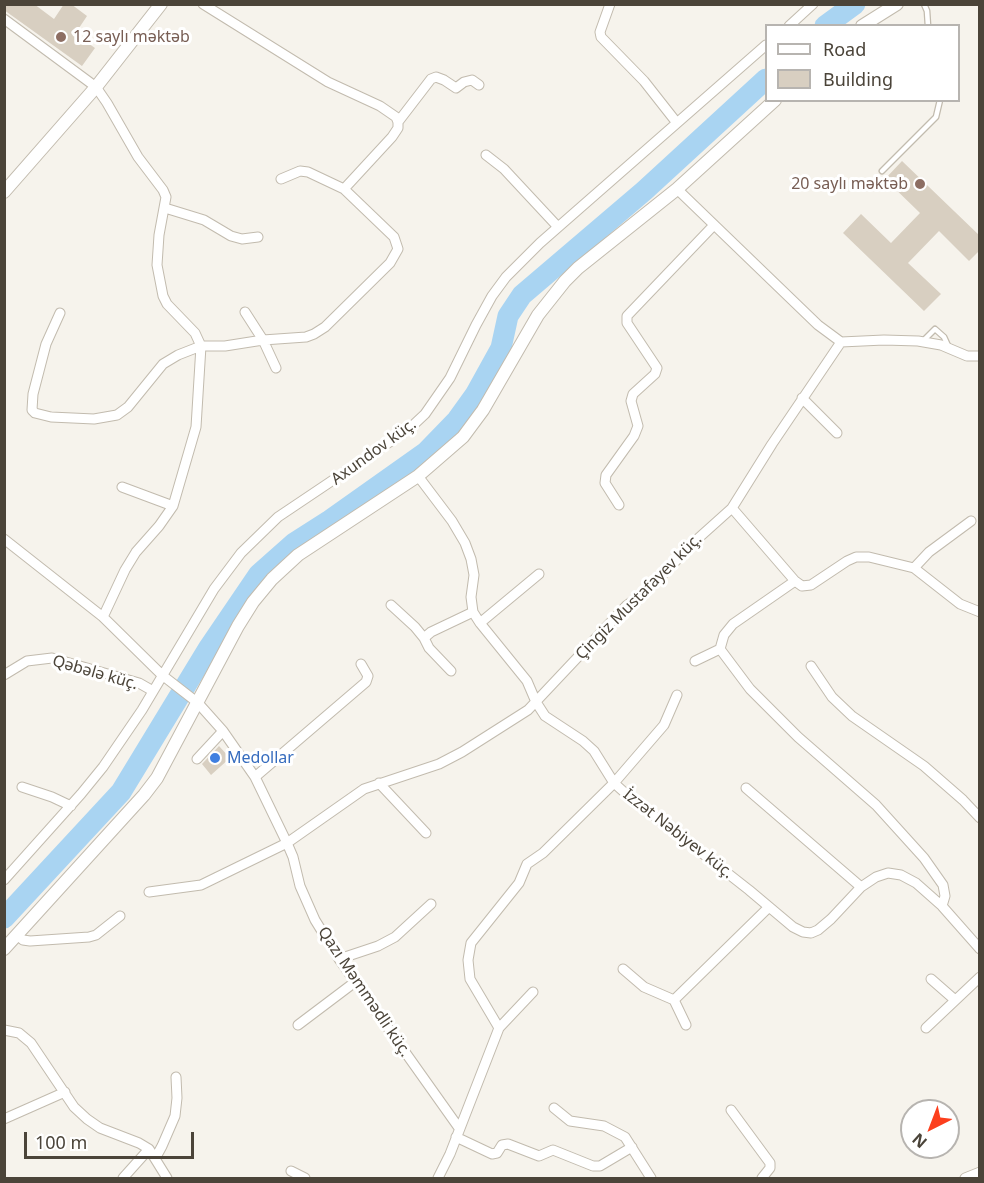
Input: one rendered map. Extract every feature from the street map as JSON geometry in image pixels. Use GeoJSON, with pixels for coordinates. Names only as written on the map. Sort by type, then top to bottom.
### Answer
{"type":"FeatureCollection","features":[{"type":"Feature","properties":{"kind":"street"},"geometry":{"type":"LineString","coordinates":[[4,192],[96,87],[161,4]]}},
{"type":"Feature","properties":{"kind":"street"},"geometry":{"type":"LineString","coordinates":[[203,4],[328,82],[380,106],[396,117],[398,128],[392,137],[344,189]]}},
{"type":"Feature","properties":{"kind":"street"},"geometry":{"type":"LineString","coordinates":[[610,4],[600,32],[601,37],[644,81],[677,123]]}},
{"type":"Feature","properties":{"kind":"street"},"geometry":{"type":"LineString","coordinates":[[791,24],[813,4]]}},
{"type":"Feature","properties":{"kind":"street"},"geometry":{"type":"LineString","coordinates":[[865,24],[897,4]]}},
{"type":"Feature","properties":{"kind":"street"},"geometry":{"type":"LineString","coordinates":[[4,19],[96,87],[138,157],[163,190],[166,197],[158,254],[159,279],[163,296],[167,304],[195,333],[201,346],[196,427],[173,506],[136,552],[103,617]]}},
{"type":"Feature","properties":{"kind":"street","name":"Axundov küç."},"geometry":{"type":"LineString","coordinates":[[4,880],[71,806],[126,736],[221,580],[241,553],[278,518],[409,429],[425,414],[450,378],[492,297],[506,277],[558,227],[765,46]]}},
{"type":"Feature","properties":{"kind":"street"},"geometry":{"type":"LineString","coordinates":[[398,122],[431,80],[436,77],[456,88],[472,80],[479,85]]}},
{"type":"Feature","properties":{"kind":"street"},"geometry":{"type":"LineString","coordinates":[[4,949],[157,778],[195,700],[238,626],[253,602],[285,565],[418,476],[451,448],[471,428],[538,315],[565,281],[677,189],[773,102]]}},
{"type":"Feature","properties":{"kind":"street"},"geometry":{"type":"LineString","coordinates":[[486,155],[504,169],[558,227]]}},
{"type":"Feature","properties":{"kind":"street"},"geometry":{"type":"LineString","coordinates":[[60,314],[46,344],[32,400],[32,410],[35,413],[51,417],[94,419],[117,415],[128,407],[163,364],[178,354],[201,346],[225,346],[306,337],[314,334],[325,327],[394,257],[398,249],[394,237],[344,189],[308,172],[300,171],[281,179]]}},
{"type":"Feature","properties":{"kind":"street"},"geometry":{"type":"LineString","coordinates":[[677,189],[818,326],[841,342],[884,340],[922,342],[949,348],[967,356],[980,356]]}},
{"type":"Feature","properties":{"kind":"street"},"geometry":{"type":"LineString","coordinates":[[165,208],[204,220],[231,236],[242,239],[258,237]]}},
{"type":"Feature","properties":{"kind":"street"},"geometry":{"type":"LineString","coordinates":[[619,505],[605,483],[606,476],[634,436],[638,426],[631,401],[633,394],[655,374],[657,368],[627,323],[627,316],[714,225]]}},
{"type":"Feature","properties":{"kind":"street"},"geometry":{"type":"LineString","coordinates":[[245,312],[263,340],[276,368]]}},
{"type":"Feature","properties":{"kind":"street","name":"Çingiz Mustafayev küç."},"geometry":{"type":"LineString","coordinates":[[149,892],[201,885],[287,843],[364,789],[439,764],[504,726],[536,702],[626,606],[649,589],[693,543],[732,508],[802,398],[841,342]]}},
{"type":"Feature","properties":{"kind":"street"},"geometry":{"type":"LineString","coordinates":[[802,398],[837,433]]}},
{"type":"Feature","properties":{"kind":"street"},"geometry":{"type":"LineString","coordinates":[[418,476],[452,521],[465,543],[474,575],[471,597],[473,612],[431,632],[424,638]]}},
{"type":"Feature","properties":{"kind":"street"},"geometry":{"type":"LineString","coordinates":[[122,487],[173,506]]}},
{"type":"Feature","properties":{"kind":"street"},"geometry":{"type":"LineString","coordinates":[[732,508],[795,581],[802,586],[811,585],[856,557],[879,559],[914,568],[960,604],[980,612]]}},
{"type":"Feature","properties":{"kind":"street"},"geometry":{"type":"LineString","coordinates":[[914,568],[929,552],[970,521]]}},
{"type":"Feature","properties":{"kind":"street","name":"Qazı Məmmədli küç."},"geometry":{"type":"LineString","coordinates":[[4,539],[103,617],[162,675],[195,700],[223,731],[255,777],[293,857],[300,886],[315,920],[339,959],[458,1132]]}},
{"type":"Feature","properties":{"kind":"street"},"geometry":{"type":"LineString","coordinates":[[480,623],[539,574]]}},
{"type":"Feature","properties":{"kind":"street"},"geometry":{"type":"LineString","coordinates":[[694,661],[720,649],[724,635],[733,624],[795,581]]}},
{"type":"Feature","properties":{"kind":"street"},"geometry":{"type":"LineString","coordinates":[[391,605],[424,638],[429,648],[451,671]]}},
{"type":"Feature","properties":{"kind":"street","name":"İzzət Nəbiyev küç."},"geometry":{"type":"LineString","coordinates":[[473,612],[527,681],[545,716],[594,751],[614,783],[624,792],[793,927],[811,933],[818,930],[861,887],[876,877],[888,873],[901,875],[916,883],[942,906],[980,949]]}},
{"type":"Feature","properties":{"kind":"street"},"geometry":{"type":"LineString","coordinates":[[720,649],[750,689],[798,737],[876,805],[924,858],[943,885],[945,896],[942,906]]}},
{"type":"Feature","properties":{"kind":"street","name":"Qəbələ küç."},"geometry":{"type":"LineString","coordinates":[[4,675],[27,661],[52,658],[139,683],[153,692]]}},
{"type":"Feature","properties":{"kind":"street"},"geometry":{"type":"LineString","coordinates":[[255,777],[366,682],[368,676],[361,664]]}},
{"type":"Feature","properties":{"kind":"street"},"geometry":{"type":"LineString","coordinates":[[811,666],[832,697],[845,710],[924,766],[980,818]]}},
{"type":"Feature","properties":{"kind":"street"},"geometry":{"type":"LineString","coordinates":[[499,1028],[470,979],[468,960],[471,943],[519,883],[528,864],[543,853],[614,783],[664,725],[677,695]]}},
{"type":"Feature","properties":{"kind":"street"},"geometry":{"type":"LineString","coordinates":[[197,759],[223,731]]}},
{"type":"Feature","properties":{"kind":"street"},"geometry":{"type":"LineString","coordinates":[[379,783],[426,833]]}},
{"type":"Feature","properties":{"kind":"street"},"geometry":{"type":"LineString","coordinates":[[22,787],[71,806]]}},
{"type":"Feature","properties":{"kind":"street"},"geometry":{"type":"LineString","coordinates":[[746,788],[861,887]]}},
{"type":"Feature","properties":{"kind":"street"},"geometry":{"type":"LineString","coordinates":[[339,959],[378,946],[395,937],[431,904]]}},
{"type":"Feature","properties":{"kind":"street"},"geometry":{"type":"LineString","coordinates":[[674,1000],[769,907]]}},
{"type":"Feature","properties":{"kind":"street"},"geometry":{"type":"LineString","coordinates":[[16,935],[23,940],[30,941],[89,937],[120,916]]}},
{"type":"Feature","properties":{"kind":"street"},"geometry":{"type":"LineString","coordinates":[[623,969],[644,987],[674,1000],[686,1025]]}},
{"type":"Feature","properties":{"kind":"street"},"geometry":{"type":"LineString","coordinates":[[926,1028],[980,977]]}},
{"type":"Feature","properties":{"kind":"street"},"geometry":{"type":"LineString","coordinates":[[931,979],[955,1000]]}},
{"type":"Feature","properties":{"kind":"street"},"geometry":{"type":"LineString","coordinates":[[298,1025],[355,982]]}},
{"type":"Feature","properties":{"kind":"street"},"geometry":{"type":"LineString","coordinates":[[438,1179],[499,1028],[533,992]]}},
{"type":"Feature","properties":{"kind":"street"},"geometry":{"type":"LineString","coordinates":[[4,1030],[19,1033],[31,1043],[74,1107],[100,1128],[152,1153],[167,1179]]}},
{"type":"Feature","properties":{"kind":"street"},"geometry":{"type":"LineString","coordinates":[[123,1179],[162,1146],[175,1116],[176,1077]]}},
{"type":"Feature","properties":{"kind":"street"},"geometry":{"type":"LineString","coordinates":[[4,1119],[65,1092]]}},
{"type":"Feature","properties":{"kind":"street"},"geometry":{"type":"LineString","coordinates":[[554,1108],[570,1121],[604,1126],[625,1137],[651,1179]]}},
{"type":"Feature","properties":{"kind":"street"},"geometry":{"type":"LineString","coordinates":[[731,1110],[770,1163],[770,1168],[762,1179]]}},
{"type":"Feature","properties":{"kind":"street"},"geometry":{"type":"LineString","coordinates":[[458,1132],[492,1154],[497,1153],[502,1145],[508,1143],[539,1156],[554,1150],[593,1166],[600,1166],[632,1147]]}},
{"type":"Feature","properties":{"kind":"street"},"geometry":{"type":"LineString","coordinates":[[291,1171],[305,1179]]}},
{"type":"Feature","properties":{"kind":"street"},"geometry":{"type":"LineString","coordinates":[[965,1179],[980,1172]]}},
{"type":"Feature","properties":{"kind":"lane"},"geometry":{"type":"LineString","coordinates":[[924,4],[928,24]]}},
{"type":"Feature","properties":{"kind":"lane"},"geometry":{"type":"LineString","coordinates":[[882,171],[936,117],[940,102]]}},
{"type":"Feature","properties":{"kind":"lane"},"geometry":{"type":"LineString","coordinates":[[922,342],[935,329],[944,337],[949,348]]}},
{"type":"Feature","properties":{"kind":"building"},"geometry":{"type":"Polygon","coordinates":[[[4,4],[34,4],[54,19],[64,4],[71,4],[87,16],[75,34],[95,48],[82,66],[4,10],[4,4]]]}},
{"type":"Feature","properties":{"kind":"building"},"geometry":{"type":"Polygon","coordinates":[[[902,161],[980,236],[980,250],[969,261],[939,231],[908,263],[941,294],[924,311],[843,233],[861,214],[891,243],[920,213],[885,179],[902,161]]]}},
{"type":"Feature","properties":{"kind":"building"},"geometry":{"type":"Polygon","coordinates":[[[219,746],[230,758],[211,775],[202,764],[219,746]]]}},
{"type":"Feature","properties":{"kind":"waterway"},"geometry":{"type":"LineString","coordinates":[[828,24],[855,4]]}},
{"type":"Feature","properties":{"kind":"waterway"},"geometry":{"type":"LineString","coordinates":[[4,918],[121,792],[208,649],[259,574],[294,543],[426,452],[457,420],[475,395],[501,348],[508,316],[522,295],[644,191],[765,80]]}},
{"type":"Feature","properties":{"kind":"place","name":"12 saylı məktəb"},"geometry":{"type":"Point","coordinates":[61,37]}},
{"type":"Feature","properties":{"kind":"place","name":"20 saylı məktəb"},"geometry":{"type":"Point","coordinates":[920,184]}},
{"type":"Feature","properties":{"kind":"place","name":"Medollar"},"geometry":{"type":"Point","coordinates":[215,758]}}]}
